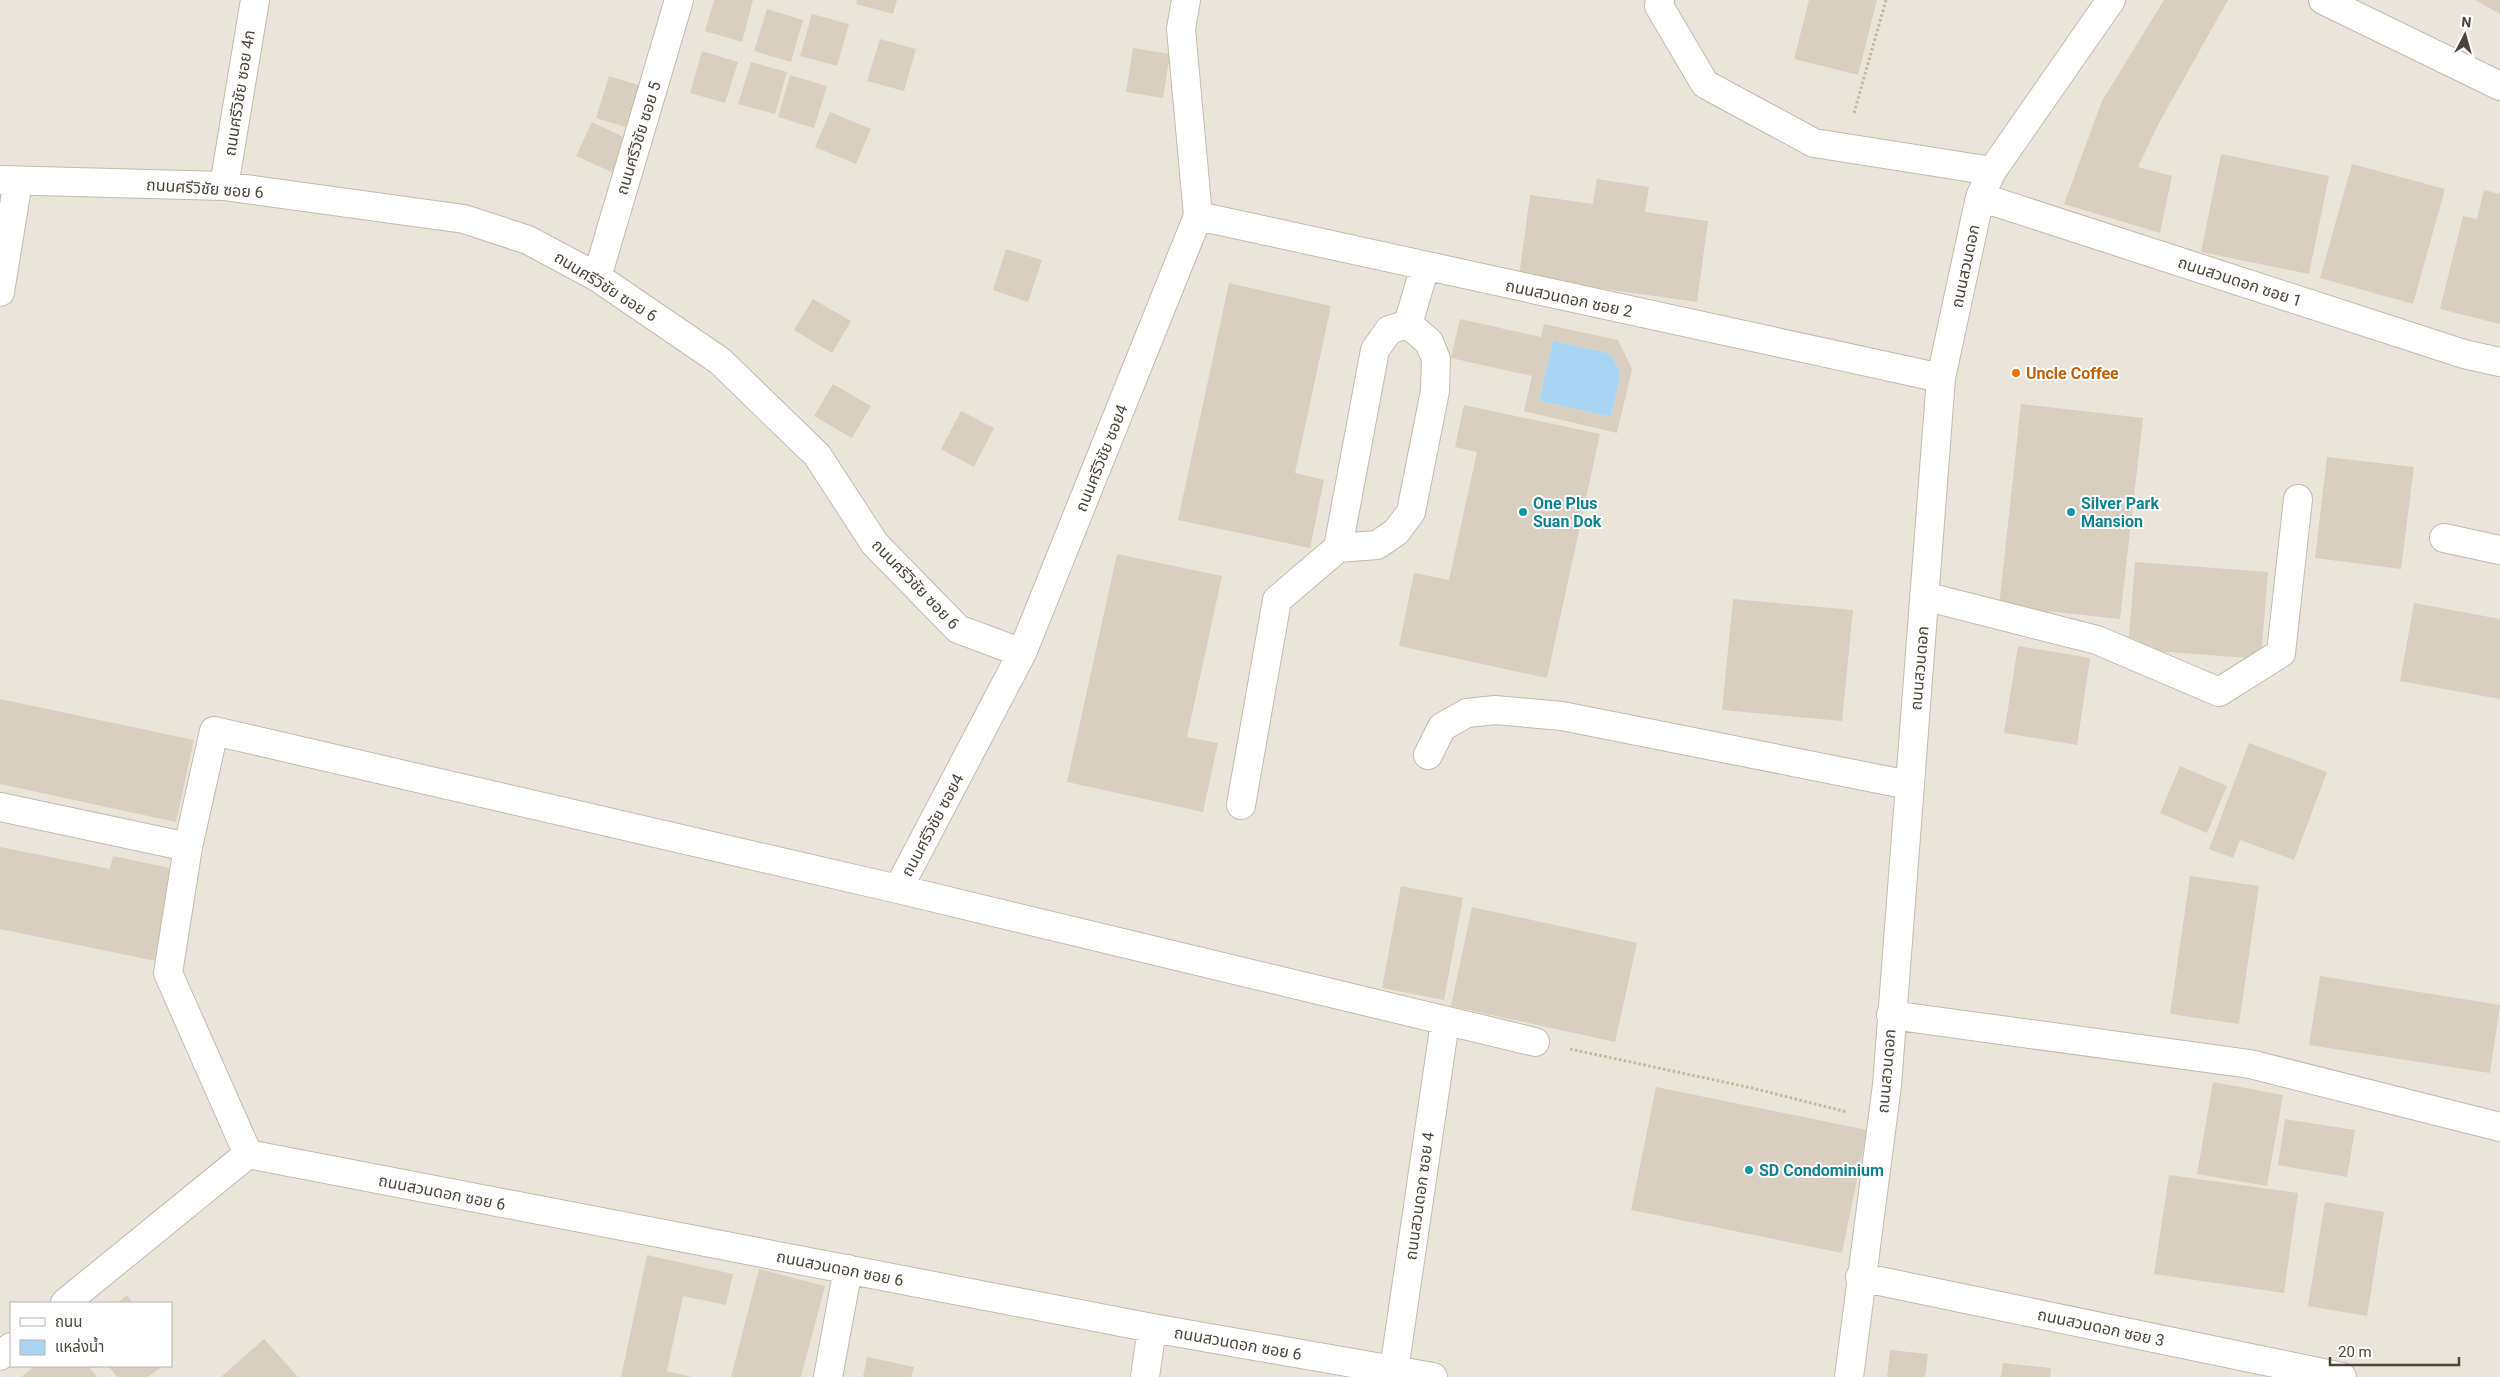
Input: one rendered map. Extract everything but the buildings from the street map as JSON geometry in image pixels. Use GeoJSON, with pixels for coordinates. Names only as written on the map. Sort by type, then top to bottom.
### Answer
{"type":"FeatureCollection","features":[{"type":"Feature","properties":{"kind":"street","name":"ถนนศรีวิชัย ซอย 4ก"},"geometry":{"type":"LineString","coordinates":[[224,186],[255,0]]}},
{"type":"Feature","properties":{"kind":"street","name":"ถนนศรีวิชัย ซอย 5"},"geometry":{"type":"LineString","coordinates":[[597,277],[680,0]]}},
{"type":"Feature","properties":{"kind":"street","name":"ถนนศรีวิชัย ซอย4"},"geometry":{"type":"LineString","coordinates":[[898,890],[1022,653],[1198,216],[1182,29],[1186,0]]}},
{"type":"Feature","properties":{"kind":"street"},"geometry":{"type":"LineString","coordinates":[[1660,0],[1659,6],[1705,84],[1814,143],[1992,171]]}},
{"type":"Feature","properties":{"kind":"street","name":"ถนนสวนดอก"},"geometry":{"type":"LineString","coordinates":[[1849,1377],[1860,1277],[1882,1120],[1941,378],[1980,197],[1992,171],[2111,0]]}},
{"type":"Feature","properties":{"kind":"street"},"geometry":{"type":"LineString","coordinates":[[2323,0],[2500,86]]}},
{"type":"Feature","properties":{"kind":"street","name":"ถนนศรีวิชัย ซอย 6"},"geometry":{"type":"LineString","coordinates":[[9,180],[224,186],[464,219],[528,240],[597,277],[720,361],[817,455],[875,544],[958,629],[1022,653]]}},
{"type":"Feature","properties":{"kind":"street"},"geometry":{"type":"LineString","coordinates":[[0,292],[9,180]]}},
{"type":"Feature","properties":{"kind":"street","name":"ถนนสวนดอก ซอย 1"},"geometry":{"type":"LineString","coordinates":[[1980,197],[2454,351],[2500,362]]}},
{"type":"Feature","properties":{"kind":"street","name":"ถนนสวนดอก ซอย 2"},"geometry":{"type":"LineString","coordinates":[[1198,216],[1941,378]]}},
{"type":"Feature","properties":{"kind":"street"},"geometry":{"type":"LineString","coordinates":[[1408,324],[1425,267]]}},
{"type":"Feature","properties":{"kind":"street"},"geometry":{"type":"LineString","coordinates":[[1241,806],[1277,600],[1338,548],[1377,545],[1396,532],[1411,512],[1435,391],[1436,359],[1429,342],[1408,324]]}},
{"type":"Feature","properties":{"kind":"street"},"geometry":{"type":"LineString","coordinates":[[1338,548],[1375,350],[1389,330],[1408,324]]}},
{"type":"Feature","properties":{"kind":"street"},"geometry":{"type":"LineString","coordinates":[[1924,596],[2097,640],[2219,692],[2281,653],[2298,499]]}},
{"type":"Feature","properties":{"kind":"street"},"geometry":{"type":"LineString","coordinates":[[2444,538],[2500,550]]}},
{"type":"Feature","properties":{"kind":"street"},"geometry":{"type":"LineString","coordinates":[[1428,756],[1442,727],[1467,713],[1495,710],[1562,716],[1909,785]]}},
{"type":"Feature","properties":{"kind":"street"},"geometry":{"type":"LineString","coordinates":[[66,1302],[248,1154],[168,973],[188,847],[214,731],[898,890],[1444,1022],[1535,1042]]}},
{"type":"Feature","properties":{"kind":"street"},"geometry":{"type":"LineString","coordinates":[[0,807],[188,847]]}},
{"type":"Feature","properties":{"kind":"street"},"geometry":{"type":"LineString","coordinates":[[1891,1015],[2250,1064],[2500,1127]]}},
{"type":"Feature","properties":{"kind":"street","name":"ถนนสวนดอก ซอย 4"},"geometry":{"type":"LineString","coordinates":[[1394,1370],[1444,1022]]}},
{"type":"Feature","properties":{"kind":"street","name":"ถนนสวนดอก ซอย 6"},"geometry":{"type":"LineString","coordinates":[[248,1154],[1152,1328],[1433,1377]]}},
{"type":"Feature","properties":{"kind":"street"},"geometry":{"type":"LineString","coordinates":[[828,1377],[848,1269]]}},
{"type":"Feature","properties":{"kind":"street","name":"ถนนสวนดอก ซอย 3"},"geometry":{"type":"LineString","coordinates":[[1860,1277],[2342,1377]]}},
{"type":"Feature","properties":{"kind":"street"},"geometry":{"type":"LineString","coordinates":[[1145,1377],[1152,1328]]}},
{"type":"Feature","properties":{"kind":"street"},"geometry":{"type":"LineString","coordinates":[[0,1356],[10,1348]]}},
{"type":"Feature","properties":{"kind":"path"},"geometry":{"type":"LineString","coordinates":[[1845,148],[1886,0]]}},
{"type":"Feature","properties":{"kind":"path"},"geometry":{"type":"LineString","coordinates":[[1535,1042],[1752,1088],[1882,1120]]}},
{"type":"Feature","properties":{"kind":"shaded area"},"geometry":{"type":"Polygon","coordinates":[[[0,0],[2500,0],[2500,1377],[0,1377],[0,0]]]}},
{"type":"Feature","properties":{"kind":"water"},"geometry":{"type":"Polygon","coordinates":[[[1553,340],[1611,354],[1621,373],[1611,417],[1539,401],[1553,340]]]}},
{"type":"Feature","properties":{"kind":"place","name":"Uncle Coffee"},"geometry":{"type":"Point","coordinates":[2016,373]}},
{"type":"Feature","properties":{"kind":"place","name":"One Plus Suan Dok"},"geometry":{"type":"Point","coordinates":[1523,512]}},
{"type":"Feature","properties":{"kind":"place","name":"Silver Park Mansion"},"geometry":{"type":"Point","coordinates":[2071,512]}},
{"type":"Feature","properties":{"kind":"place","name":"SD Condominium"},"geometry":{"type":"Point","coordinates":[1749,1170]}}]}
